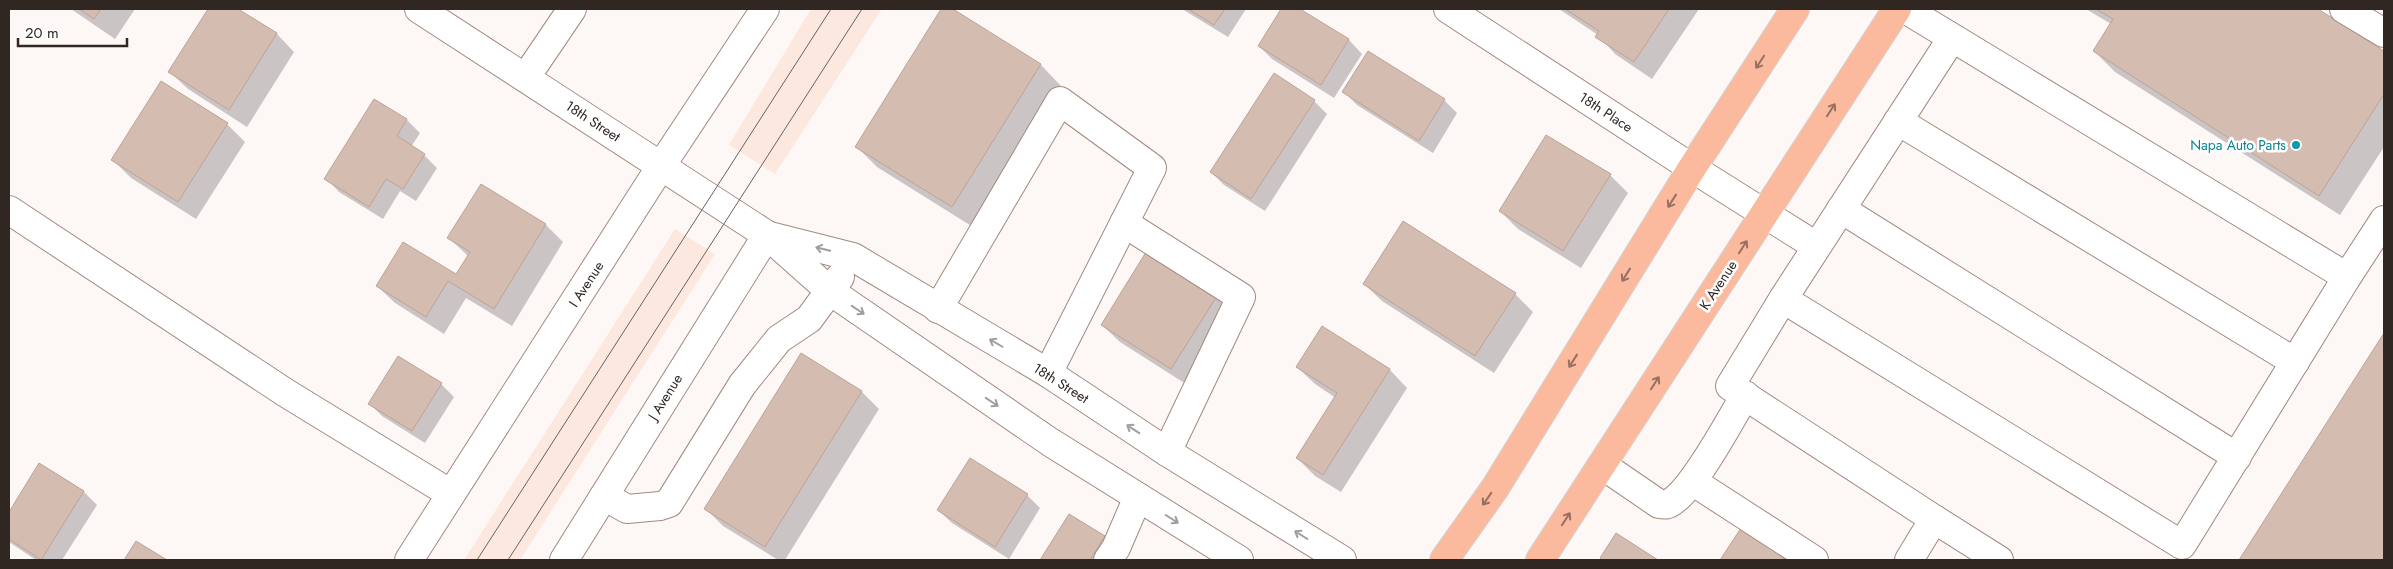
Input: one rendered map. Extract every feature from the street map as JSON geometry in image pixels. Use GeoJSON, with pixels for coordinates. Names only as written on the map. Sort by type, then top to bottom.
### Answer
{"type":"FeatureCollection","features":[{"type":"Feature","properties":{"kind":"main road"},"geometry":{"type":"LineString","coordinates":[[1444,560],[1495,488],[1692,168],[1794,9]]}},
{"type":"Feature","properties":{"kind":"main road","name":"K Avenue"},"geometry":{"type":"LineString","coordinates":[[1541,560],[1897,9]]}},
{"type":"Feature","properties":{"kind":"street","name":"18th Street"},"geometry":{"type":"LineString","coordinates":[[419,9],[766,234],[830,291],[1050,442],[1235,559]]}},
{"type":"Feature","properties":{"kind":"street"},"geometry":{"type":"LineString","coordinates":[[526,77],[572,9]]}},
{"type":"Feature","properties":{"kind":"street","name":"I Avenue"},"geometry":{"type":"LineString","coordinates":[[409,560],[661,166],[765,9]]}},
{"type":"Feature","properties":{"kind":"street","name":"18th Place"},"geometry":{"type":"LineString","coordinates":[[1448,9],[1692,168],[1816,246]]}},
{"type":"Feature","properties":{"kind":"street"},"geometry":{"type":"LineString","coordinates":[[1905,9],[2347,277]]}},
{"type":"Feature","properties":{"kind":"street"},"geometry":{"type":"LineString","coordinates":[[2344,9],[2384,33]]}},
{"type":"Feature","properties":{"kind":"street"},"geometry":{"type":"LineString","coordinates":[[1952,38],[1816,246],[1730,386],[1934,520],[1999,560]]}},
{"type":"Feature","properties":{"kind":"street"},"geometry":{"type":"LineString","coordinates":[[938,309],[1060,101],[1152,168],[1048,373]]}},
{"type":"Feature","properties":{"kind":"street"},"geometry":{"type":"LineString","coordinates":[[1898,121],[2295,362]]}},
{"type":"Feature","properties":{"kind":"street"},"geometry":{"type":"LineString","coordinates":[[1840,209],[2237,457]]}},
{"type":"Feature","properties":{"kind":"street"},"geometry":{"type":"LineString","coordinates":[[9,210],[286,393],[452,494]]}},
{"type":"Feature","properties":{"kind":"street"},"geometry":{"type":"LineString","coordinates":[[1783,299],[2177,553],[2384,220]]}},
{"type":"Feature","properties":{"kind":"street"},"geometry":{"type":"LineString","coordinates":[[1124,223],[1241,296],[1167,452]]}},
{"type":"Feature","properties":{"kind":"street","name":"18th Street"},"geometry":{"type":"LineString","coordinates":[[766,234],[853,257],[1048,373],[1167,452],[1342,560]]}},
{"type":"Feature","properties":{"kind":"street","name":"J Avenue"},"geometry":{"type":"LineString","coordinates":[[564,560],[766,234]]}},
{"type":"Feature","properties":{"kind":"street"},"geometry":{"type":"LineString","coordinates":[[604,496],[627,509],[660,506],[669,503],[742,385],[779,339],[809,319],[853,257]]}},
{"type":"Feature","properties":{"kind":"street"},"geometry":{"type":"LineString","coordinates":[[1602,465],[1659,504],[1666,505],[1674,501],[1692,481],[1746,396]]}},
{"type":"Feature","properties":{"kind":"street"},"geometry":{"type":"LineString","coordinates":[[1692,481],[1814,560]]}},
{"type":"Feature","properties":{"kind":"street"},"geometry":{"type":"LineString","coordinates":[[1108,560],[1116,548],[1138,497]]}},
{"type":"Feature","properties":{"kind":"street"},"geometry":{"type":"LineString","coordinates":[[1909,560],[1934,520]]}},
{"type":"Feature","properties":{"kind":"shaded area"},"geometry":{"type":"Polygon","coordinates":[[[811,9],[882,9],[775,174],[729,145],[811,9]]]}},
{"type":"Feature","properties":{"kind":"shaded area"},"geometry":{"type":"Polygon","coordinates":[[[675,229],[715,254],[520,560],[464,560],[675,229]]]}},
{"type":"Feature","properties":{"kind":"building"},"geometry":{"type":"Polygon","coordinates":[[[79,9],[101,9],[94,19],[79,9]]]}},
{"type":"Feature","properties":{"kind":"building"},"geometry":{"type":"Polygon","coordinates":[[[208,9],[238,9],[277,33],[229,110],[168,72],[208,9]]]}},
{"type":"Feature","properties":{"kind":"building"},"geometry":{"type":"Polygon","coordinates":[[[941,9],[953,9],[1041,64],[952,207],[855,147],[941,9]]]}},
{"type":"Feature","properties":{"kind":"building"},"geometry":{"type":"Polygon","coordinates":[[[1188,9],[1225,9],[1214,25],[1188,9]]]}},
{"type":"Feature","properties":{"kind":"building"},"geometry":{"type":"Polygon","coordinates":[[[1281,9],[1300,9],[1349,39],[1321,85],[1258,46],[1281,9]]]}},
{"type":"Feature","properties":{"kind":"building"},"geometry":{"type":"Polygon","coordinates":[[[1565,9],[1669,9],[1634,62],[1595,37],[1599,31],[1565,9]]]}},
{"type":"Feature","properties":{"kind":"building","name":"Napa Auto Parts"},"geometry":{"type":"Polygon","coordinates":[[[2096,9],[2318,9],[2384,51],[2384,94],[2319,196],[2093,51],[2113,19],[2096,9]]]}},
{"type":"Feature","properties":{"kind":"building"},"geometry":{"type":"Polygon","coordinates":[[[1368,51],[1445,99],[1419,141],[1342,92],[1368,51]]]}},
{"type":"Feature","properties":{"kind":"building"},"geometry":{"type":"Polygon","coordinates":[[[1274,73],[1315,100],[1251,199],[1210,172],[1274,73]]]}},
{"type":"Feature","properties":{"kind":"building"},"geometry":{"type":"Polygon","coordinates":[[[161,81],[228,123],[178,202],[111,160],[161,81]]]}},
{"type":"Feature","properties":{"kind":"building"},"geometry":{"type":"Polygon","coordinates":[[[374,99],[407,119],[397,136],[425,154],[403,189],[386,179],[369,207],[324,179],[374,99]]]}},
{"type":"Feature","properties":{"kind":"building"},"geometry":{"type":"Polygon","coordinates":[[[1546,135],[1611,174],[1563,251],[1499,211],[1546,135]]]}},
{"type":"Feature","properties":{"kind":"building"},"geometry":{"type":"Polygon","coordinates":[[[481,184],[546,224],[494,309],[448,281],[426,317],[376,286],[403,242],[456,274],[470,252],[447,238],[481,184]]]}},
{"type":"Feature","properties":{"kind":"building"},"geometry":{"type":"Polygon","coordinates":[[[1403,221],[1516,293],[1475,356],[1363,284],[1403,221]]]}},
{"type":"Feature","properties":{"kind":"building"},"geometry":{"type":"Polygon","coordinates":[[[1146,252],[1217,296],[1171,369],[1101,325],[1146,252]]]}},
{"type":"Feature","properties":{"kind":"building"},"geometry":{"type":"Polygon","coordinates":[[[1322,326],[1390,369],[1323,475],[1296,458],[1337,393],[1296,367],[1322,326]]]}},
{"type":"Feature","properties":{"kind":"building"},"geometry":{"type":"Polygon","coordinates":[[[2384,333],[2384,560],[2239,560],[2384,333]]]}},
{"type":"Feature","properties":{"kind":"building"},"geometry":{"type":"Polygon","coordinates":[[[801,353],[862,391],[765,547],[704,509],[801,353]]]}},
{"type":"Feature","properties":{"kind":"building"},"geometry":{"type":"Polygon","coordinates":[[[398,356],[442,383],[412,431],[368,404],[398,356]]]}},
{"type":"Feature","properties":{"kind":"building"},"geometry":{"type":"Polygon","coordinates":[[[970,458],[1028,494],[995,547],[937,510],[970,458]]]}},
{"type":"Feature","properties":{"kind":"building"},"geometry":{"type":"Polygon","coordinates":[[[39,463],[84,491],[41,560],[9,539],[9,512],[39,463]]]}},
{"type":"Feature","properties":{"kind":"building"},"geometry":{"type":"Polygon","coordinates":[[[1069,514],[1105,536],[1090,560],[1040,560],[1069,514]]]}},
{"type":"Feature","properties":{"kind":"building"},"geometry":{"type":"Polygon","coordinates":[[[1741,528],[1784,557],[1782,560],[1720,560],[1741,528]]]}},
{"type":"Feature","properties":{"kind":"building"},"geometry":{"type":"Polygon","coordinates":[[[1616,533],[1658,560],[1603,560],[1600,558],[1616,533]]]}},
{"type":"Feature","properties":{"kind":"building"},"geometry":{"type":"Polygon","coordinates":[[[136,541],[167,560],[124,560],[136,541]]]}},
{"type":"Feature","properties":{"kind":"tram line"},"geometry":{"type":"LineString","coordinates":[[477,560],[831,9]]}},
{"type":"Feature","properties":{"kind":"tram line"},"geometry":{"type":"LineString","coordinates":[[508,560],[862,9]]}},
{"type":"Feature","properties":{"kind":"place","name":"Napa Auto Parts"},"geometry":{"type":"Point","coordinates":[2296,145]}}]}
